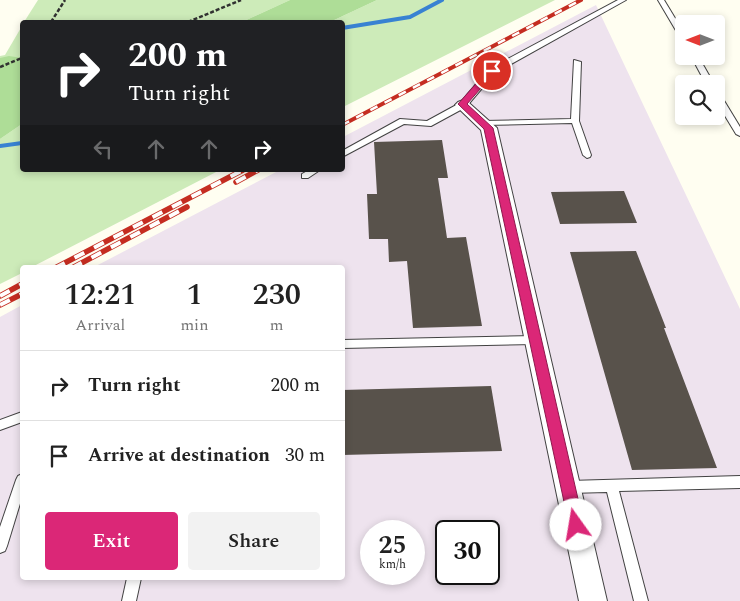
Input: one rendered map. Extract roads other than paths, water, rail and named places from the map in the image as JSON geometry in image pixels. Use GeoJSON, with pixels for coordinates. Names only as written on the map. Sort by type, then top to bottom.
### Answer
{"type":"FeatureCollection","features":[{"type":"Feature","properties":{"kind":"street"},"geometry":{"type":"LineString","coordinates":[[463,104],[489,128],[593,601]]}},
{"type":"Feature","properties":{"kind":"lane"},"geometry":{"type":"LineString","coordinates":[[345,153],[403,121],[428,124],[463,104],[492,71],[623,0]]}},
{"type":"Feature","properties":{"kind":"lane"},"geometry":{"type":"LineString","coordinates":[[661,0],[675,24]]}},
{"type":"Feature","properties":{"kind":"lane"},"geometry":{"type":"LineString","coordinates":[[577,62],[575,120],[587,155]]}},
{"type":"Feature","properties":{"kind":"lane"},"geometry":{"type":"LineString","coordinates":[[725,109],[740,134]]}},
{"type":"Feature","properties":{"kind":"lane"},"geometry":{"type":"LineString","coordinates":[[483,122],[575,120]]}},
{"type":"Feature","properties":{"kind":"lane"},"geometry":{"type":"LineString","coordinates":[[305,176],[312,172]]}},
{"type":"Feature","properties":{"kind":"lane"},"geometry":{"type":"LineString","coordinates":[[345,344],[535,340]]}},
{"type":"Feature","properties":{"kind":"lane"},"geometry":{"type":"LineString","coordinates":[[0,425],[20,417]]}},
{"type":"Feature","properties":{"kind":"lane"},"geometry":{"type":"LineString","coordinates":[[568,487],[740,482]]}},
{"type":"Feature","properties":{"kind":"lane"},"geometry":{"type":"LineString","coordinates":[[611,485],[640,601]]}},
{"type":"Feature","properties":{"kind":"lane"},"geometry":{"type":"LineString","coordinates":[[0,546],[20,486]]}},
{"type":"Feature","properties":{"kind":"lane"},"geometry":{"type":"LineString","coordinates":[[129,601],[134,580]]}},
{"type":"Feature","properties":{"kind":"waterway"},"geometry":{"type":"LineString","coordinates":[[345,28],[410,17],[442,0]]}},
{"type":"Feature","properties":{"kind":"waterway"},"geometry":{"type":"LineString","coordinates":[[0,146],[20,143]]}},
{"type":"Feature","properties":{"kind":"railway"},"geometry":{"type":"LineString","coordinates":[[345,123],[581,0]]}},
{"type":"Feature","properties":{"kind":"railway"},"geometry":{"type":"LineString","coordinates":[[61,265],[239,172]]}},
{"type":"Feature","properties":{"kind":"railway"},"geometry":{"type":"LineString","coordinates":[[236,182],[254,172]]}},
{"type":"Feature","properties":{"kind":"railway"},"geometry":{"type":"LineString","coordinates":[[78,265],[187,207]]}},
{"type":"Feature","properties":{"kind":"railway"},"geometry":{"type":"LineString","coordinates":[[0,296],[20,285]]}},
{"type":"Feature","properties":{"kind":"railway"},"geometry":{"type":"LineString","coordinates":[[0,305],[20,295]]}}]}
